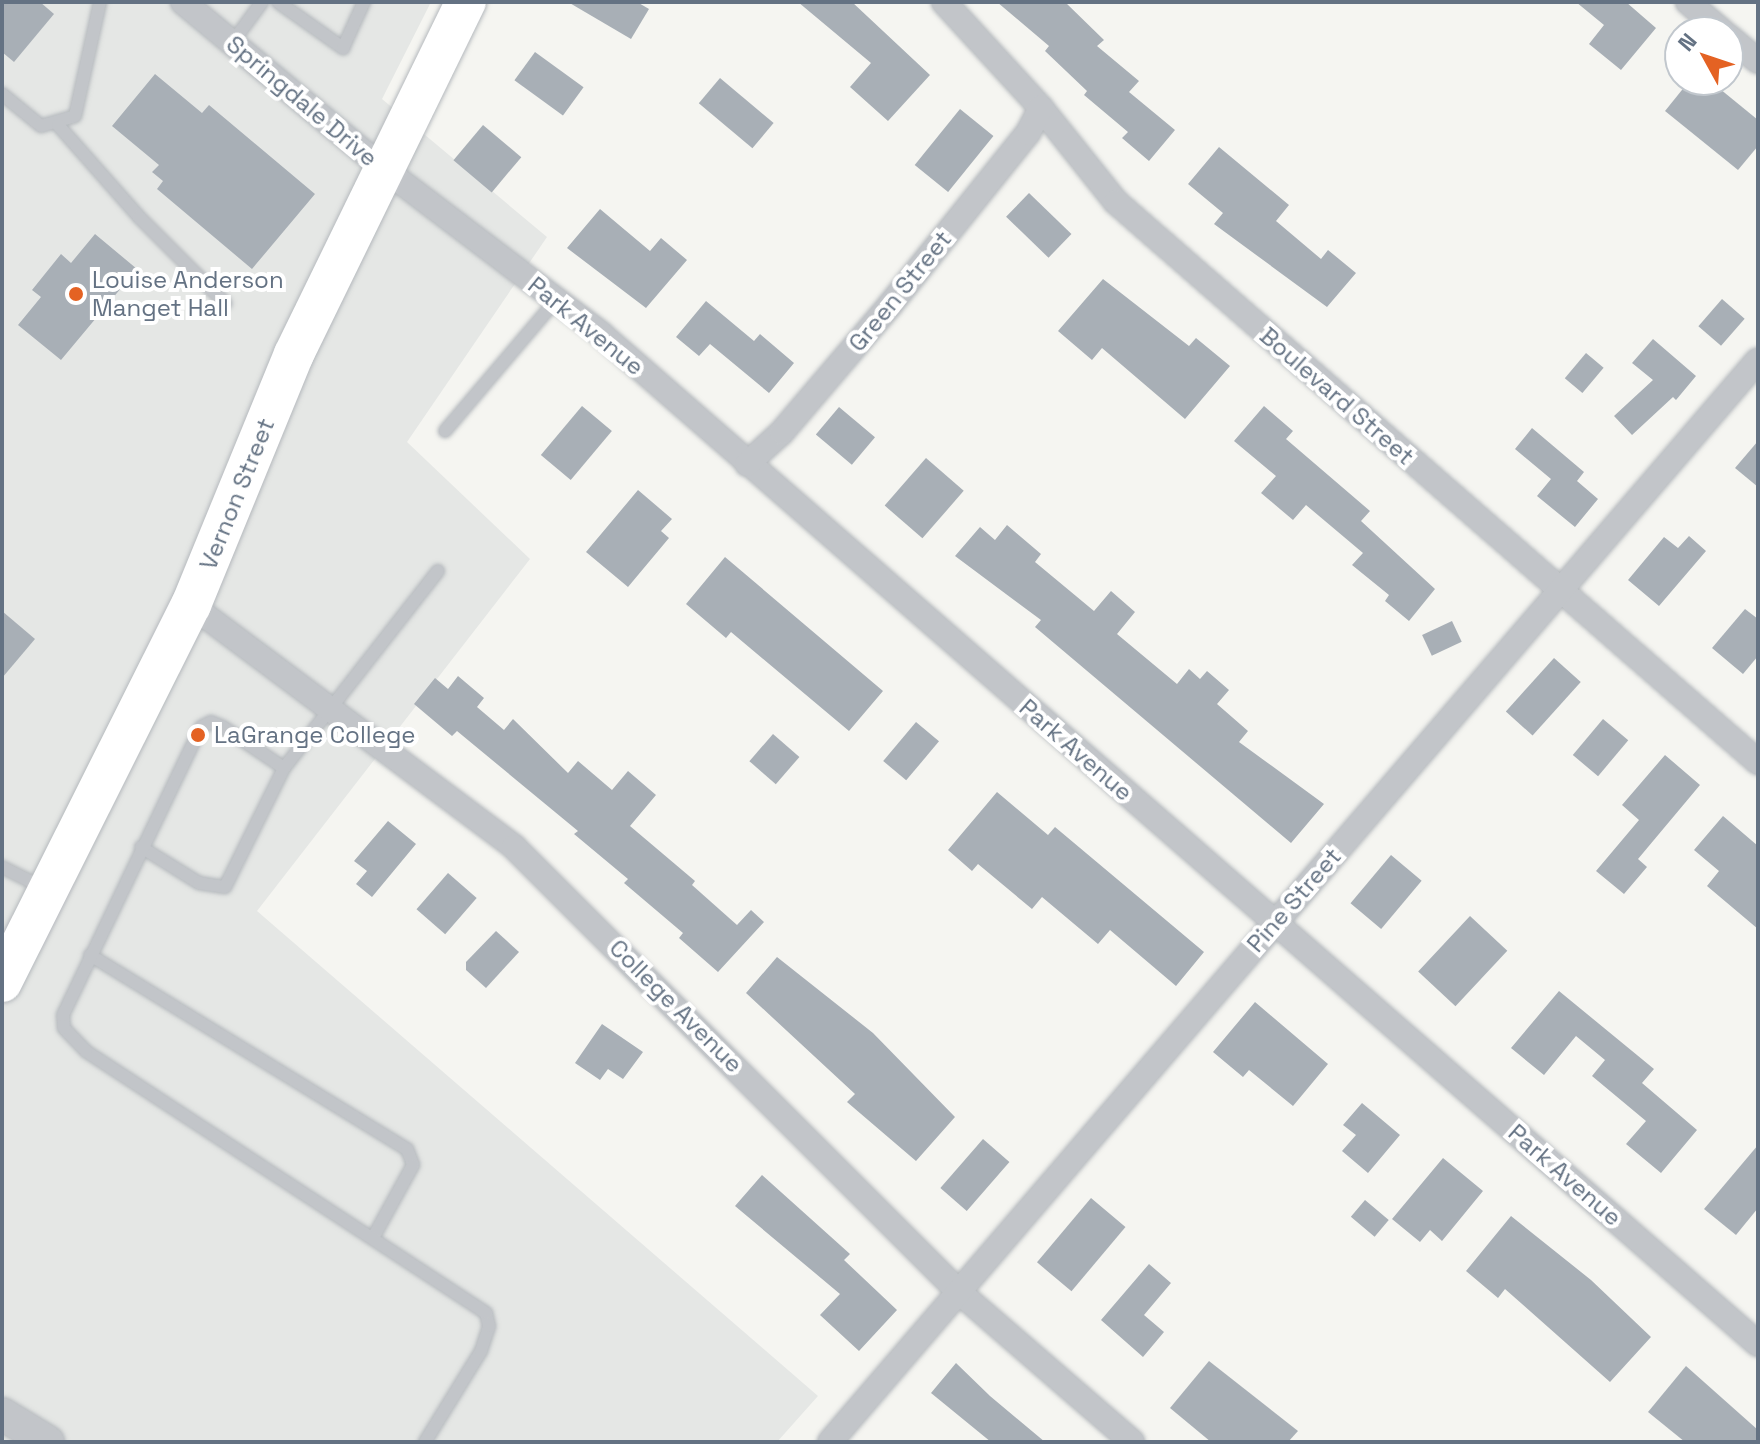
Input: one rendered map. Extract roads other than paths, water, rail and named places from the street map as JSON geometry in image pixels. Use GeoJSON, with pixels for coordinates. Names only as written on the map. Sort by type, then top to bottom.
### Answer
{"type":"FeatureCollection","features":[{"type":"Feature","properties":{"kind":"main road","name":"Vernon Street"},"geometry":{"type":"LineString","coordinates":[[2,982],[191,605],[294,354],[466,2]]}},
{"type":"Feature","properties":{"kind":"street","name":"Springdale Drive"},"geometry":{"type":"LineString","coordinates":[[183,2],[384,169]]}},
{"type":"Feature","properties":{"kind":"street","name":"Boulevard Street"},"geometry":{"type":"LineString","coordinates":[[944,2],[1041,108],[1116,202],[1758,762]]}},
{"type":"Feature","properties":{"kind":"street"},"geometry":{"type":"LineString","coordinates":[[1688,2],[1704,16]]}},
{"type":"Feature","properties":{"kind":"street","name":"Green Street"},"geometry":{"type":"LineString","coordinates":[[747,464],[782,432],[890,305],[1028,133],[1041,108]]}},
{"type":"Feature","properties":{"kind":"street","name":"Park Avenue"},"geometry":{"type":"LineString","coordinates":[[384,169],[557,299],[1758,1344]]}},
{"type":"Feature","properties":{"kind":"street","name":"Pine Street"},"geometry":{"type":"LineString","coordinates":[[830,1442],[1275,922],[1562,593],[1758,360]]}},
{"type":"Feature","properties":{"kind":"street","name":"College Avenue"},"geometry":{"type":"LineString","coordinates":[[191,605],[514,847],[959,1292],[1132,1442]]}},
{"type":"Feature","properties":{"kind":"street"},"geometry":{"type":"LineString","coordinates":[[2,1414],[48,1442]]}},
{"type":"Feature","properties":{"kind":"lane"},"geometry":{"type":"LineString","coordinates":[[2,94],[41,126],[58,125],[75,116],[100,2]]}},
{"type":"Feature","properties":{"kind":"lane"},"geometry":{"type":"LineString","coordinates":[[232,43],[262,2]]}},
{"type":"Feature","properties":{"kind":"lane"},"geometry":{"type":"LineString","coordinates":[[278,2],[343,48],[364,2]]}},
{"type":"Feature","properties":{"kind":"lane"},"geometry":{"type":"LineString","coordinates":[[58,125],[139,217],[225,303]]}},
{"type":"Feature","properties":{"kind":"lane"},"geometry":{"type":"LineString","coordinates":[[445,431],[557,299]]}},
{"type":"Feature","properties":{"kind":"lane"},"geometry":{"type":"LineString","coordinates":[[141,847],[199,883],[225,887],[284,768],[438,571]]}},
{"type":"Feature","properties":{"kind":"lane"},"geometry":{"type":"LineString","coordinates":[[284,768],[223,727],[211,722],[201,727],[90,955],[63,1015],[64,1028],[73,1040],[374,1236],[489,1318],[481,1351],[425,1442]]}},
{"type":"Feature","properties":{"kind":"lane"},"geometry":{"type":"LineString","coordinates":[[2,867],[48,891]]}},
{"type":"Feature","properties":{"kind":"lane"},"geometry":{"type":"LineString","coordinates":[[90,955],[407,1149],[413,1165],[374,1236]]}},
{"type":"Feature","properties":{"kind":"place","name":"Louise Anderson Manget Hall"},"geometry":{"type":"Point","coordinates":[76,294]}},
{"type":"Feature","properties":{"kind":"place","name":"LaGrange College"},"geometry":{"type":"Point","coordinates":[198,735]}}]}
